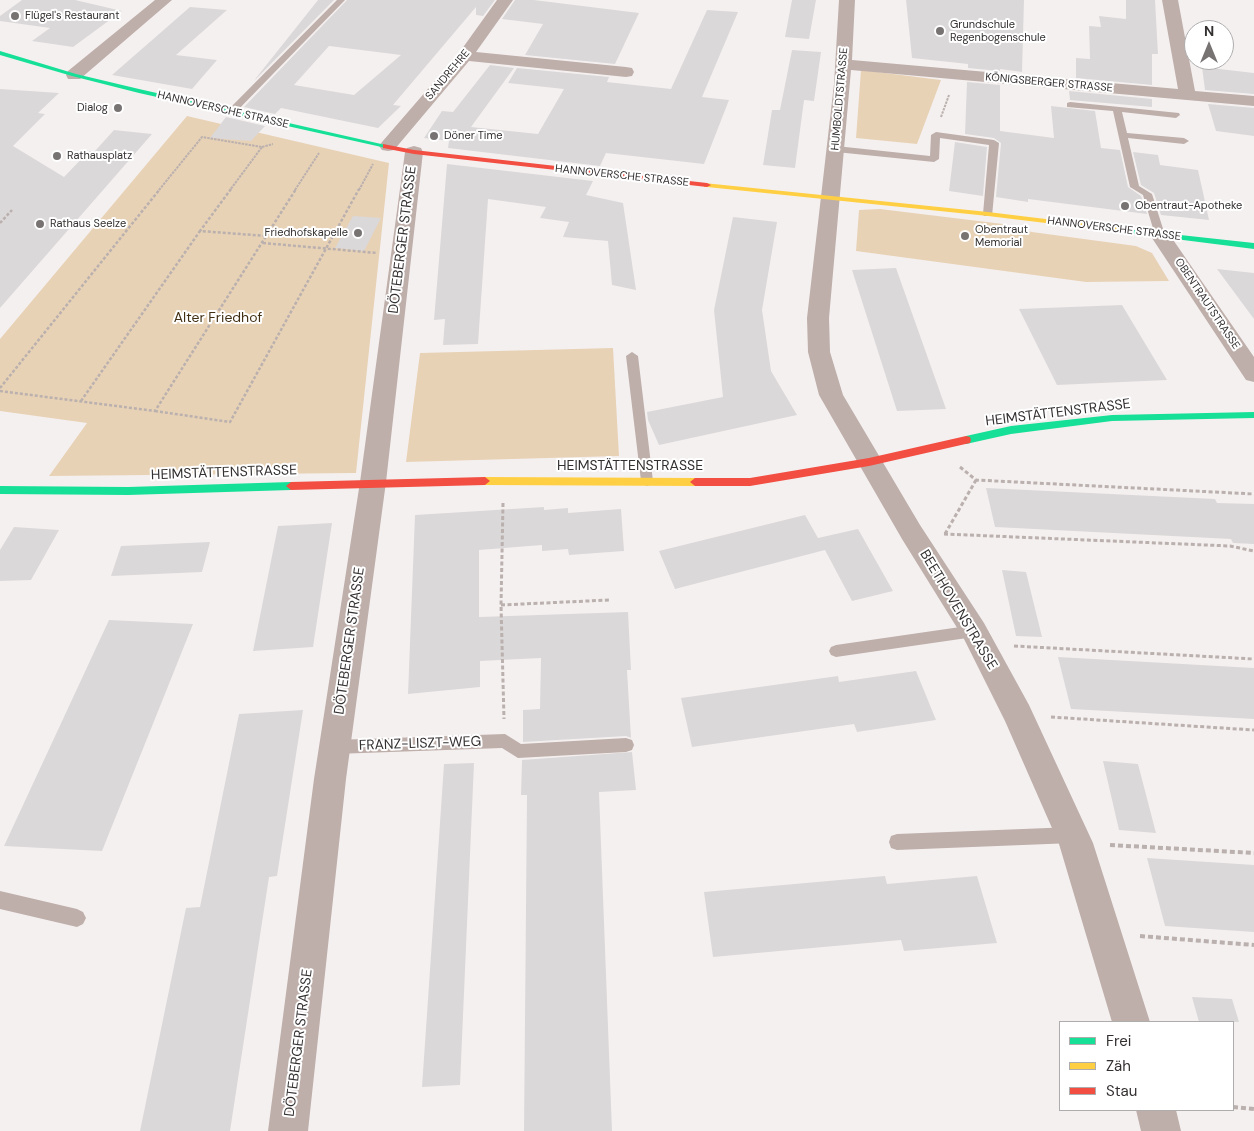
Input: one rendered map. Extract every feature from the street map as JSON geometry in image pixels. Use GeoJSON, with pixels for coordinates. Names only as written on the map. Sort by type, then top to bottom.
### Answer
{"type":"FeatureCollection","features":[{"type":"Feature","properties":{"kind":"street"},"geometry":{"type":"LineString","coordinates":[[74,75],[164,0]]}},
{"type":"Feature","properties":{"kind":"street","name":"SANDREHRE"},"geometry":{"type":"LineString","coordinates":[[388,146],[465,56],[505,0]]}},
{"type":"Feature","properties":{"kind":"street","name":"HUMBOLDTSTRASSE"},"geometry":{"type":"LineString","coordinates":[[830,198],[844,64],[847,0]]}},
{"type":"Feature","properties":{"kind":"street"},"geometry":{"type":"LineString","coordinates":[[1170,0],[1187,95]]}},
{"type":"Feature","properties":{"kind":"street","name":"HANNOVERSCHE STRASSE"},"geometry":{"type":"LineString","coordinates":[[0,53],[74,75],[414,152],[988,214],[1254,246]]}},
{"type":"Feature","properties":{"kind":"street"},"geometry":{"type":"LineString","coordinates":[[465,56],[626,72]]}},
{"type":"Feature","properties":{"kind":"street","name":"KÖNIGSBERGER STRASSE"},"geometry":{"type":"LineString","coordinates":[[844,64],[1254,101]]}},
{"type":"Feature","properties":{"kind":"street","name":"DÖTEBERGER STRASSE"},"geometry":{"type":"LineString","coordinates":[[288,1131],[335,747],[373,482],[414,152]]}},
{"type":"Feature","properties":{"kind":"street","name":"BEETHOVENSTRASSE"},"geometry":{"type":"LineString","coordinates":[[830,198],[818,318],[819,352],[831,395],[911,532],[977,637],[1018,715],[1075,839],[1131,1021]]}},
{"type":"Feature","properties":{"kind":"street","name":"OBENTRAUTSTRASSE"},"geometry":{"type":"LineString","coordinates":[[1160,234],[1254,374]]}},
{"type":"Feature","properties":{"kind":"street","name":"HEIMSTÄTTENSTRASSE"},"geometry":{"type":"LineString","coordinates":[[0,490],[128,491],[373,482],[503,480],[750,482],[869,462],[1011,430],[1112,418],[1254,415]]}},
{"type":"Feature","properties":{"kind":"street"},"geometry":{"type":"LineString","coordinates":[[1156,1111],[1161,1131]]}},
{"type":"Feature","properties":{"kind":"lane"},"geometry":{"type":"LineString","coordinates":[[232,112],[341,0]]}},
{"type":"Feature","properties":{"kind":"lane"},"geometry":{"type":"LineString","coordinates":[[1070,105],[1176,115]]}},
{"type":"Feature","properties":{"kind":"lane"},"geometry":{"type":"LineString","coordinates":[[1117,109],[1135,187],[1147,194],[1160,234]]}},
{"type":"Feature","properties":{"kind":"lane"},"geometry":{"type":"LineString","coordinates":[[836,149],[934,158],[936,135],[994,143],[988,214]]}},
{"type":"Feature","properties":{"kind":"lane"},"geometry":{"type":"LineString","coordinates":[[1123,135],[1184,142]]}},
{"type":"Feature","properties":{"kind":"lane"},"geometry":{"type":"LineString","coordinates":[[632,356],[647,481]]}},
{"type":"Feature","properties":{"kind":"lane"},"geometry":{"type":"LineString","coordinates":[[836,650],[977,637]]}},
{"type":"Feature","properties":{"kind":"lane","name":"FRANZ-LISZT-WEG"},"geometry":{"type":"LineString","coordinates":[[335,747],[505,741],[518,751],[626,745]]}},
{"type":"Feature","properties":{"kind":"lane"},"geometry":{"type":"LineString","coordinates":[[897,842],[1075,839]]}},
{"type":"Feature","properties":{"kind":"lane"},"geometry":{"type":"LineString","coordinates":[[0,900],[77,918]]}},
{"type":"Feature","properties":{"kind":"path"},"geometry":{"type":"LineString","coordinates":[[936,135],[955,75]]}},
{"type":"Feature","properties":{"kind":"path"},"geometry":{"type":"LineString","coordinates":[[156,411],[333,134]]}},
{"type":"Feature","properties":{"kind":"path"},"geometry":{"type":"LineString","coordinates":[[0,389],[202,137],[262,147],[272,144],[282,145]]}},
{"type":"Feature","properties":{"kind":"path"},"geometry":{"type":"LineString","coordinates":[[81,401],[200,231],[262,147]]}},
{"type":"Feature","properties":{"kind":"path"},"geometry":{"type":"LineString","coordinates":[[310,151],[320,153]]}},
{"type":"Feature","properties":{"kind":"path"},"geometry":{"type":"LineString","coordinates":[[0,389],[230,422],[374,163],[365,161]]}},
{"type":"Feature","properties":{"kind":"path"},"geometry":{"type":"LineString","coordinates":[[0,223],[12,210]]}},
{"type":"Feature","properties":{"kind":"path"},"geometry":{"type":"LineString","coordinates":[[200,231],[267,236]]}},
{"type":"Feature","properties":{"kind":"path"},"geometry":{"type":"LineString","coordinates":[[263,243],[401,255]]}},
{"type":"Feature","properties":{"kind":"path"},"geometry":{"type":"LineString","coordinates":[[937,447],[976,480],[1254,494]]}},
{"type":"Feature","properties":{"kind":"path"},"geometry":{"type":"LineString","coordinates":[[503,480],[501,605],[505,741]]}},
{"type":"Feature","properties":{"kind":"path"},"geometry":{"type":"LineString","coordinates":[[945,534],[976,480]]}},
{"type":"Feature","properties":{"kind":"path"},"geometry":{"type":"LineString","coordinates":[[911,532],[1230,546],[1254,551]]}},
{"type":"Feature","properties":{"kind":"path"},"geometry":{"type":"LineString","coordinates":[[501,605],[609,600]]}},
{"type":"Feature","properties":{"kind":"path"},"geometry":{"type":"LineString","coordinates":[[977,637],[1254,659]]}},
{"type":"Feature","properties":{"kind":"path"},"geometry":{"type":"LineString","coordinates":[[1018,715],[1254,730]]}},
{"type":"Feature","properties":{"kind":"path"},"geometry":{"type":"LineString","coordinates":[[1075,839],[1254,853]]}},
{"type":"Feature","properties":{"kind":"path"},"geometry":{"type":"LineString","coordinates":[[1105,934],[1254,945]]}},
{"type":"Feature","properties":{"kind":"path"},"geometry":{"type":"LineString","coordinates":[[1234,1107],[1254,1109]]}},
{"type":"Feature","properties":{"kind":"green space"},"geometry":{"type":"Polygon","coordinates":[[[861,70],[941,80],[917,144],[856,138],[861,70]]]}},
{"type":"Feature","properties":{"kind":"green space","name":"Alter Friedhof"},"geometry":{"type":"Polygon","coordinates":[[[187,116],[389,163],[356,473],[49,476],[87,423],[0,411],[0,339],[187,116]]]}},
{"type":"Feature","properties":{"kind":"green space"},"geometry":{"type":"Polygon","coordinates":[[[880,209],[1003,224],[1032,232],[1136,246],[1152,253],[1169,281],[1086,282],[856,251],[859,210],[880,209]]]}},
{"type":"Feature","properties":{"kind":"green space"},"geometry":{"type":"Polygon","coordinates":[[[613,348],[619,456],[406,462],[420,353],[613,348]]]}},
{"type":"Feature","properties":{"kind":"building"},"geometry":{"type":"Polygon","coordinates":[[[22,0],[75,0],[122,11],[73,47],[32,41],[50,28],[0,21],[0,16],[22,0]]]}},
{"type":"Feature","properties":{"kind":"building"},"geometry":{"type":"Polygon","coordinates":[[[318,0],[334,0],[255,80],[256,78],[318,0]]]}},
{"type":"Feature","properties":{"kind":"building"},"geometry":{"type":"Polygon","coordinates":[[[347,0],[495,0],[483,16],[476,15],[476,7],[393,105],[401,106],[378,128],[281,108],[275,114],[244,107],[347,0]],[[329,46],[294,85],[354,95],[401,55],[329,46]]]}},
{"type":"Feature","properties":{"kind":"building"},"geometry":{"type":"Polygon","coordinates":[[[515,0],[534,0],[639,13],[615,64],[525,55],[543,24],[502,19],[515,0]]]}},
{"type":"Feature","properties":{"kind":"building"},"geometry":{"type":"Polygon","coordinates":[[[792,0],[816,0],[809,39],[785,37],[792,0]]]}},
{"type":"Feature","properties":{"kind":"building","name":"Grundschule Regenbogenschule"},"geometry":{"type":"Polygon","coordinates":[[[906,0],[1024,0],[1022,72],[968,68],[968,64],[912,58],[906,0]]]}},
{"type":"Feature","properties":{"kind":"building"},"geometry":{"type":"Polygon","coordinates":[[[1126,0],[1155,0],[1158,54],[1152,54],[1152,85],[1076,78],[1076,58],[1090,59],[1089,26],[1101,27],[1099,16],[1126,19],[1126,0]]]}},
{"type":"Feature","properties":{"kind":"building"},"geometry":{"type":"Polygon","coordinates":[[[190,7],[227,10],[176,55],[217,60],[192,89],[112,75],[190,7]]]}},
{"type":"Feature","properties":{"kind":"building"},"geometry":{"type":"Polygon","coordinates":[[[707,10],[738,12],[702,97],[729,100],[704,164],[606,153],[600,166],[448,148],[449,141],[424,138],[442,111],[453,112],[490,65],[514,68],[471,127],[538,134],[564,89],[508,83],[517,68],[609,77],[607,82],[671,89],[707,10]]]}},
{"type":"Feature","properties":{"kind":"building"},"geometry":{"type":"Polygon","coordinates":[[[792,50],[821,52],[814,101],[804,100],[795,168],[763,165],[772,110],[780,110],[792,50]]]}},
{"type":"Feature","properties":{"kind":"building"},"geometry":{"type":"Polygon","coordinates":[[[1202,70],[1254,73],[1254,94],[1205,90],[1202,70]]]}},
{"type":"Feature","properties":{"kind":"building"},"geometry":{"type":"Polygon","coordinates":[[[967,82],[1000,85],[1000,131],[1054,138],[1051,106],[1095,111],[1101,148],[1120,150],[1128,187],[1141,196],[1147,214],[1028,199],[1028,202],[996,197],[1001,143],[994,138],[965,134],[967,82]]]}},
{"type":"Feature","properties":{"kind":"building"},"geometry":{"type":"Polygon","coordinates":[[[0,89],[59,93],[38,113],[45,114],[13,146],[64,177],[89,151],[95,151],[114,130],[152,134],[0,308],[0,89]]]}},
{"type":"Feature","properties":{"kind":"building"},"geometry":{"type":"Polygon","coordinates":[[[1069,91],[1152,99],[1152,107],[1070,100],[1069,91]]]}},
{"type":"Feature","properties":{"kind":"building"},"geometry":{"type":"Polygon","coordinates":[[[1208,104],[1254,108],[1254,136],[1216,131],[1208,104]]]}},
{"type":"Feature","properties":{"kind":"building"},"geometry":{"type":"Polygon","coordinates":[[[226,117],[265,126],[251,141],[210,138],[226,117]]]}},
{"type":"Feature","properties":{"kind":"building"},"geometry":{"type":"Polygon","coordinates":[[[955,142],[987,147],[983,196],[949,191],[955,142]]]}},
{"type":"Feature","properties":{"kind":"building"},"geometry":{"type":"Polygon","coordinates":[[[1133,152],[1158,155],[1160,165],[1198,170],[1209,220],[1161,215],[1154,193],[1141,185],[1133,152]]]}},
{"type":"Feature","properties":{"kind":"building"},"geometry":{"type":"Polygon","coordinates":[[[447,164],[593,181],[586,195],[623,203],[636,290],[612,285],[608,241],[563,237],[569,222],[540,218],[546,207],[488,199],[478,344],[443,345],[445,319],[434,320],[447,164]]]}},
{"type":"Feature","properties":{"kind":"building","name":"Friedhofskapelle"},"geometry":{"type":"Polygon","coordinates":[[[353,216],[381,218],[364,251],[335,248],[353,216]]]}},
{"type":"Feature","properties":{"kind":"building"},"geometry":{"type":"Polygon","coordinates":[[[733,217],[777,222],[762,310],[771,371],[797,415],[659,445],[648,420],[647,412],[723,397],[714,310],[733,217]]]}},
{"type":"Feature","properties":{"kind":"building"},"geometry":{"type":"Polygon","coordinates":[[[896,268],[946,409],[897,411],[852,270],[896,268]]]}},
{"type":"Feature","properties":{"kind":"building"},"geometry":{"type":"Polygon","coordinates":[[[1217,269],[1254,273],[1254,319],[1217,269]]]}},
{"type":"Feature","properties":{"kind":"building"},"geometry":{"type":"Polygon","coordinates":[[[1122,305],[1167,380],[1057,385],[1019,309],[1122,305]]]}},
{"type":"Feature","properties":{"kind":"building"},"geometry":{"type":"Polygon","coordinates":[[[986,488],[1215,499],[1217,503],[1254,504],[1254,544],[1233,543],[1231,539],[995,527],[986,488]]]}},
{"type":"Feature","properties":{"kind":"building"},"geometry":{"type":"Polygon","coordinates":[[[544,507],[544,510],[568,508],[568,513],[621,509],[624,551],[569,555],[568,549],[542,551],[542,545],[479,550],[479,617],[628,612],[631,670],[627,670],[631,738],[626,736],[523,742],[523,710],[540,709],[541,658],[480,661],[480,687],[408,694],[415,515],[544,507]]]}},
{"type":"Feature","properties":{"kind":"building"},"geometry":{"type":"Polygon","coordinates":[[[805,515],[818,538],[858,529],[893,591],[852,601],[825,550],[675,589],[659,551],[805,515]]]}},
{"type":"Feature","properties":{"kind":"building"},"geometry":{"type":"Polygon","coordinates":[[[332,523],[313,647],[253,651],[278,526],[332,523]]]}},
{"type":"Feature","properties":{"kind":"building"},"geometry":{"type":"Polygon","coordinates":[[[14,527],[59,530],[31,580],[0,581],[0,550],[14,527]]]}},
{"type":"Feature","properties":{"kind":"building"},"geometry":{"type":"Polygon","coordinates":[[[210,542],[202,572],[111,576],[121,546],[210,542]]]}},
{"type":"Feature","properties":{"kind":"building"},"geometry":{"type":"Polygon","coordinates":[[[1002,570],[1026,572],[1042,637],[1016,636],[1002,570]]]}},
{"type":"Feature","properties":{"kind":"building"},"geometry":{"type":"Polygon","coordinates":[[[109,620],[193,624],[102,851],[4,846],[109,620]]]}},
{"type":"Feature","properties":{"kind":"building"},"geometry":{"type":"Polygon","coordinates":[[[1058,657],[1254,668],[1254,719],[1071,709],[1058,657]]]}},
{"type":"Feature","properties":{"kind":"building"},"geometry":{"type":"Polygon","coordinates":[[[916,671],[936,720],[857,732],[854,724],[692,747],[681,698],[838,676],[839,682],[916,671]]]}},
{"type":"Feature","properties":{"kind":"building"},"geometry":{"type":"Polygon","coordinates":[[[303,710],[277,876],[269,877],[230,1131],[140,1131],[186,908],[200,907],[239,714],[303,710]]]}},
{"type":"Feature","properties":{"kind":"building"},"geometry":{"type":"Polygon","coordinates":[[[632,752],[636,790],[599,792],[612,1131],[524,1131],[527,795],[521,795],[522,760],[632,752]]]}},
{"type":"Feature","properties":{"kind":"building"},"geometry":{"type":"Polygon","coordinates":[[[1103,761],[1138,764],[1156,833],[1119,830],[1103,761]]]}},
{"type":"Feature","properties":{"kind":"building"},"geometry":{"type":"Polygon","coordinates":[[[474,763],[460,1085],[422,1087],[444,764],[474,763]]]}},
{"type":"Feature","properties":{"kind":"building"},"geometry":{"type":"Polygon","coordinates":[[[1147,858],[1254,865],[1254,932],[1165,926],[1147,858]]]}},
{"type":"Feature","properties":{"kind":"building"},"geometry":{"type":"Polygon","coordinates":[[[885,876],[887,884],[977,876],[997,943],[904,951],[901,940],[713,957],[704,892],[885,876]]]}},
{"type":"Feature","properties":{"kind":"building"},"geometry":{"type":"Polygon","coordinates":[[[1192,997],[1232,999],[1239,1022],[1234,1021],[1199,1021],[1192,997]]]}},
{"type":"Feature","properties":{"kind":"traffic: fast"},"geometry":{"type":"LineString","coordinates":[[0,53],[74,75],[139,91],[386,146]]}},
{"type":"Feature","properties":{"kind":"traffic: fast"},"geometry":{"type":"LineString","coordinates":[[1128,231],[1254,246]]}},
{"type":"Feature","properties":{"kind":"traffic: fast"},"geometry":{"type":"LineString","coordinates":[[966,440],[1011,430],[1112,418],[1254,415]]}},
{"type":"Feature","properties":{"kind":"traffic: fast"},"geometry":{"type":"LineString","coordinates":[[0,490],[128,491],[291,486]]}},
{"type":"Feature","properties":{"kind":"traffic: slow"},"geometry":{"type":"LineString","coordinates":[[707,185],[988,214],[1128,231]]}},
{"type":"Feature","properties":{"kind":"traffic: slow"},"geometry":{"type":"LineString","coordinates":[[485,481],[695,482]]}},
{"type":"Feature","properties":{"kind":"traffic: jam"},"geometry":{"type":"LineString","coordinates":[[386,146],[414,152],[707,185]]}},
{"type":"Feature","properties":{"kind":"traffic: jam"},"geometry":{"type":"LineString","coordinates":[[695,482],[750,482],[869,462],[966,440]]}},
{"type":"Feature","properties":{"kind":"traffic: jam"},"geometry":{"type":"LineString","coordinates":[[291,486],[485,481]]}},
{"type":"Feature","properties":{"kind":"place","name":"Flügel's Restaurant"},"geometry":{"type":"Point","coordinates":[15,16]}},
{"type":"Feature","properties":{"kind":"place","name":"Grundschule Regenbogenschule"},"geometry":{"type":"Point","coordinates":[940,31]}},
{"type":"Feature","properties":{"kind":"place","name":"Dialog"},"geometry":{"type":"Point","coordinates":[118,108]}},
{"type":"Feature","properties":{"kind":"place","name":"Döner Time"},"geometry":{"type":"Point","coordinates":[434,136]}},
{"type":"Feature","properties":{"kind":"place","name":"Rathausplatz"},"geometry":{"type":"Point","coordinates":[57,156]}},
{"type":"Feature","properties":{"kind":"place","name":"Obentraut-Apotheke"},"geometry":{"type":"Point","coordinates":[1125,206]}},
{"type":"Feature","properties":{"kind":"place","name":"Rathaus Seelze"},"geometry":{"type":"Point","coordinates":[40,224]}},
{"type":"Feature","properties":{"kind":"place","name":"Friedhofskapelle"},"geometry":{"type":"Point","coordinates":[358,233]}},
{"type":"Feature","properties":{"kind":"place","name":"Obentraut Memorial"},"geometry":{"type":"Point","coordinates":[965,236]}}]}
